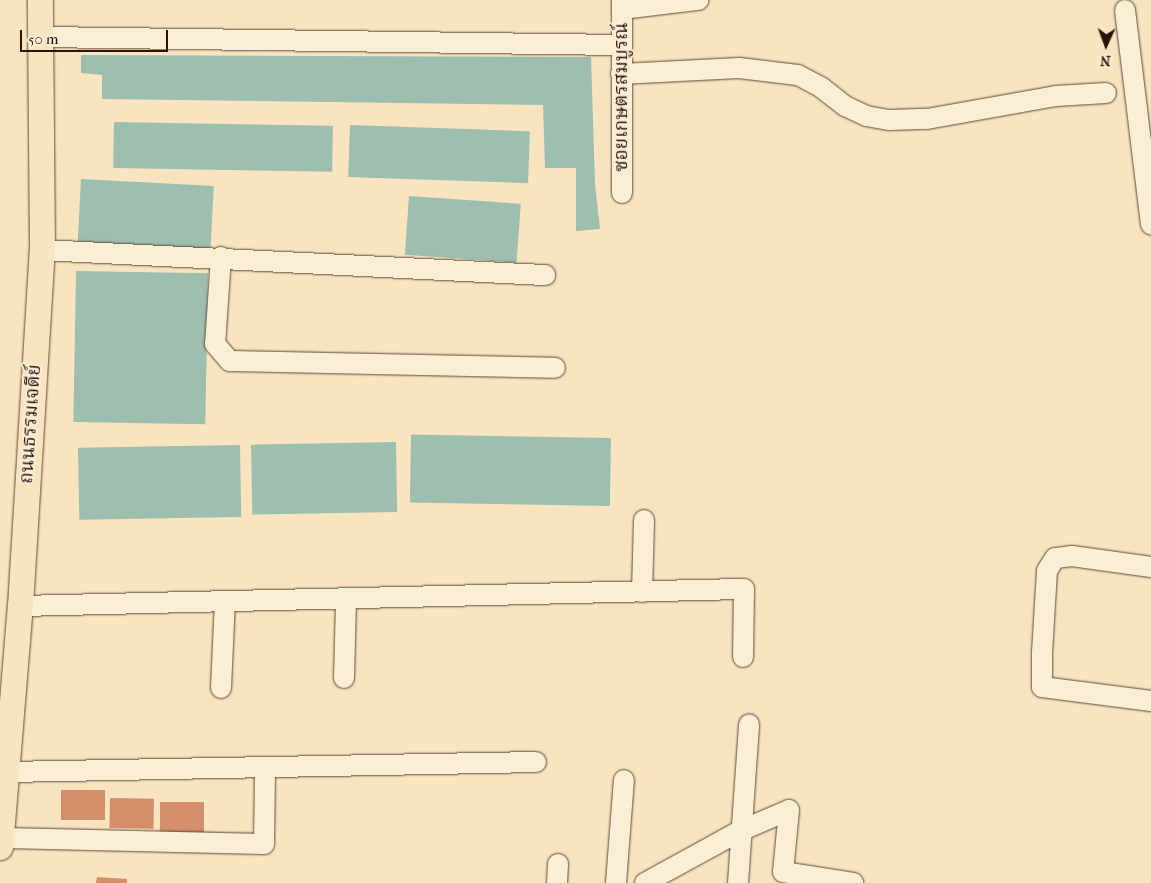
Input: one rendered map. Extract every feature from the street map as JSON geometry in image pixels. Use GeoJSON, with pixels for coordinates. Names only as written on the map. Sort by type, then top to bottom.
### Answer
{"type":"FeatureCollection","features":[{"type":"Feature","properties":{"kind":"main road","name":"ถนนธรรมเจดีย์"},"geometry":{"type":"LineString","coordinates":[[0,843],[7,772],[6,700],[20,606],[42,250],[40,0]]}},
{"type":"Feature","properties":{"kind":"street"},"geometry":{"type":"LineString","coordinates":[[622,5],[698,0]]}},
{"type":"Feature","properties":{"kind":"street","name":"ซอยเกษตรสมบูรณ์"},"geometry":{"type":"LineString","coordinates":[[622,5],[620,45],[622,194]]}},
{"type":"Feature","properties":{"kind":"street"},"geometry":{"type":"LineString","coordinates":[[1125,10],[1151,224]]}},
{"type":"Feature","properties":{"kind":"street"},"geometry":{"type":"LineString","coordinates":[[41,38],[620,45]]}},
{"type":"Feature","properties":{"kind":"street"},"geometry":{"type":"LineString","coordinates":[[621,74],[739,68],[798,75],[822,88],[845,106],[866,116],[889,120],[927,118],[1056,96],[1106,93]]}},
{"type":"Feature","properties":{"kind":"street"},"geometry":{"type":"LineString","coordinates":[[42,250],[545,275]]}},
{"type":"Feature","properties":{"kind":"street"},"geometry":{"type":"LineString","coordinates":[[221,258],[215,344],[230,361],[555,368]]}},
{"type":"Feature","properties":{"kind":"street"},"geometry":{"type":"LineString","coordinates":[[642,592],[644,520]]}},
{"type":"Feature","properties":{"kind":"street"},"geometry":{"type":"LineString","coordinates":[[1151,567],[1072,556],[1055,558],[1049,564],[1044,599],[1042,687],[1151,701]]}},
{"type":"Feature","properties":{"kind":"street"},"geometry":{"type":"LineString","coordinates":[[20,606],[744,589],[743,657]]}},
{"type":"Feature","properties":{"kind":"street"},"geometry":{"type":"LineString","coordinates":[[344,678],[346,599]]}},
{"type":"Feature","properties":{"kind":"street"},"geometry":{"type":"LineString","coordinates":[[221,688],[225,601]]}},
{"type":"Feature","properties":{"kind":"street"},"geometry":{"type":"LineString","coordinates":[[738,883],[740,831],[749,724]]}},
{"type":"Feature","properties":{"kind":"street"},"geometry":{"type":"LineString","coordinates":[[7,772],[265,769],[536,762]]}},
{"type":"Feature","properties":{"kind":"street"},"geometry":{"type":"LineString","coordinates":[[0,843],[264,844],[265,769]]}},
{"type":"Feature","properties":{"kind":"street"},"geometry":{"type":"LineString","coordinates":[[616,883],[624,780]]}},
{"type":"Feature","properties":{"kind":"street"},"geometry":{"type":"LineString","coordinates":[[645,883],[740,831],[789,810],[783,872],[853,883]]}},
{"type":"Feature","properties":{"kind":"shaded area"},"geometry":{"type":"Polygon","coordinates":[[[81,55],[591,57],[595,184],[600,229],[576,231],[576,168],[545,168],[543,105],[102,99],[102,75],[81,73],[81,55]]]}},
{"type":"Feature","properties":{"kind":"shaded area"},"geometry":{"type":"Polygon","coordinates":[[[114,122],[333,126],[332,172],[113,168],[114,122]]]}},
{"type":"Feature","properties":{"kind":"shaded area"},"geometry":{"type":"Polygon","coordinates":[[[350,125],[530,131],[528,183],[348,177],[350,125]]]}},
{"type":"Feature","properties":{"kind":"shaded area"},"geometry":{"type":"Polygon","coordinates":[[[81,179],[214,186],[210,250],[78,243],[81,179]]]}},
{"type":"Feature","properties":{"kind":"shaded area"},"geometry":{"type":"Polygon","coordinates":[[[409,196],[521,204],[517,263],[405,255],[409,196]]]}},
{"type":"Feature","properties":{"kind":"shaded area"},"geometry":{"type":"Polygon","coordinates":[[[76,271],[208,273],[205,424],[73,422],[76,271]]]}},
{"type":"Feature","properties":{"kind":"shaded area"},"geometry":{"type":"Polygon","coordinates":[[[411,435],[611,438],[610,506],[410,502],[411,435]]]}},
{"type":"Feature","properties":{"kind":"shaded area"},"geometry":{"type":"Polygon","coordinates":[[[396,442],[397,512],[252,515],[251,445],[396,442]]]}},
{"type":"Feature","properties":{"kind":"shaded area"},"geometry":{"type":"Polygon","coordinates":[[[240,445],[241,517],[79,520],[78,448],[240,445]]]}},
{"type":"Feature","properties":{"kind":"building"},"geometry":{"type":"Polygon","coordinates":[[[61,790],[105,790],[105,820],[61,820],[61,790]]]}},
{"type":"Feature","properties":{"kind":"building"},"geometry":{"type":"Polygon","coordinates":[[[110,798],[154,799],[153,829],[109,828],[110,798]]]}},
{"type":"Feature","properties":{"kind":"building"},"geometry":{"type":"Polygon","coordinates":[[[160,802],[204,802],[204,832],[160,832],[160,802]]]}},
{"type":"Feature","properties":{"kind":"building"},"geometry":{"type":"Polygon","coordinates":[[[97,877],[127,879],[127,883],[96,883],[97,877]]]}}]}
